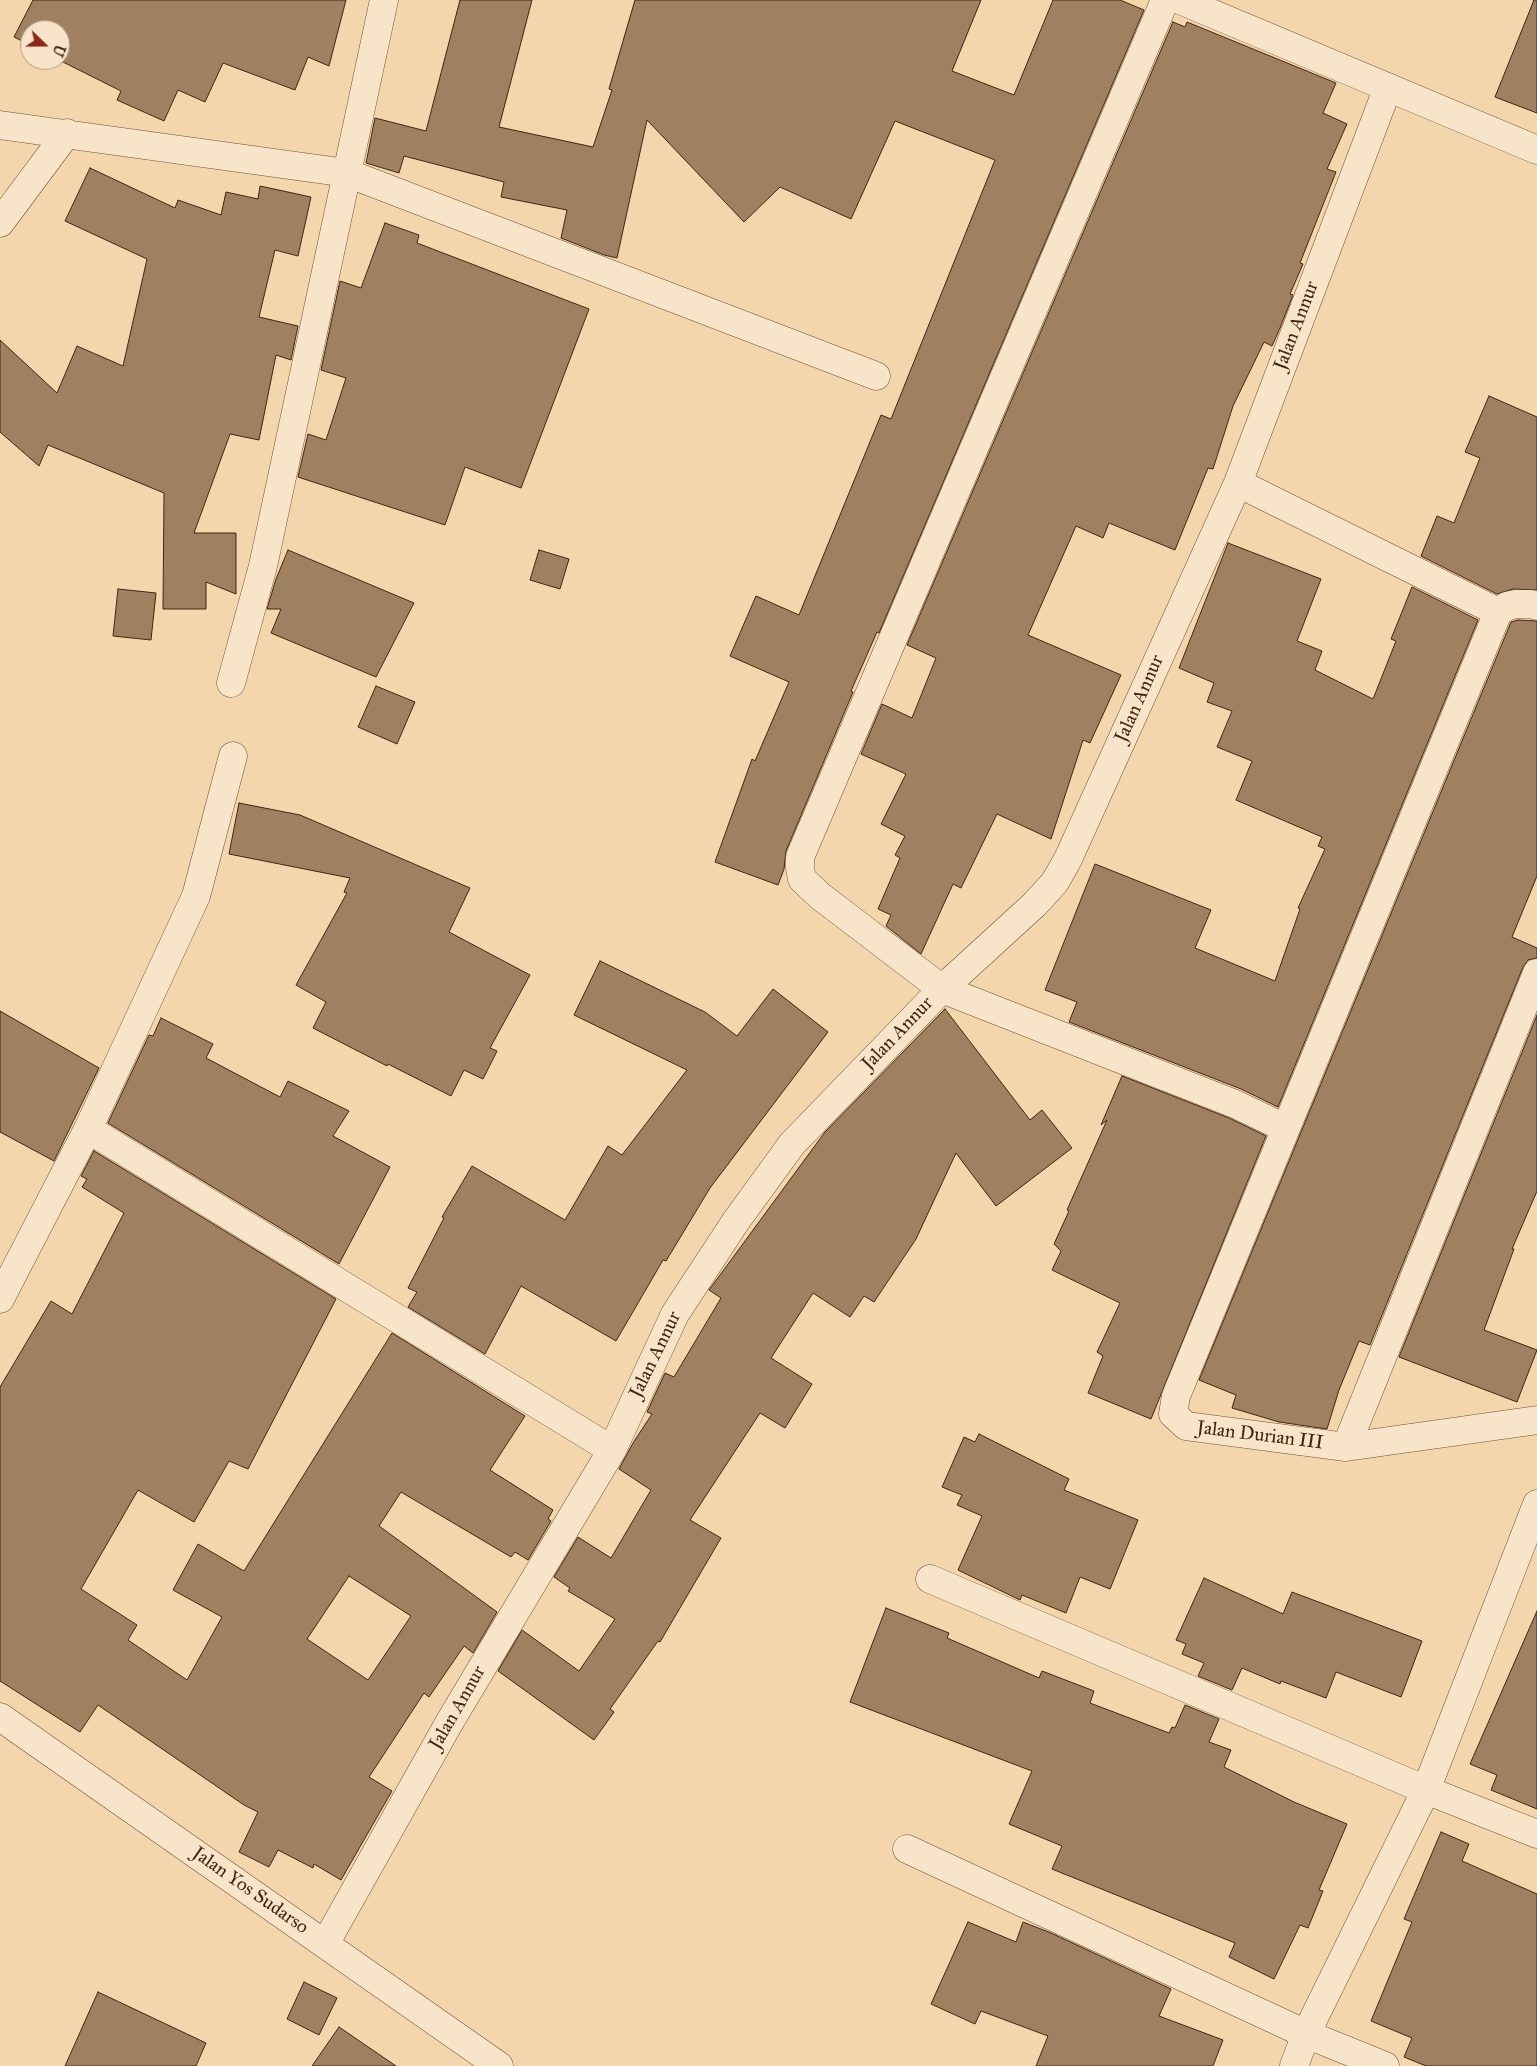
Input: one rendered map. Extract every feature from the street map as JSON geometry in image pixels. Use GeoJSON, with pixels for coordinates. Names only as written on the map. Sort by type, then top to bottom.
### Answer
{"type":"FeatureCollection","features":[{"type":"Feature","properties":{"kind":"street"},"geometry":{"type":"LineString","coordinates":[[231,683],[262,566],[384,0]]}},
{"type":"Feature","properties":{"kind":"street"},"geometry":{"type":"LineString","coordinates":[[1165,0],[800,857],[802,879],[820,896],[942,989],[1235,1104],[1285,1128],[1498,612],[1506,606],[1516,604],[1537,606]]}},
{"type":"Feature","properties":{"kind":"street"},"geometry":{"type":"LineString","coordinates":[[1180,0],[1537,150]]}},
{"type":"Feature","properties":{"kind":"street","name":"Jalan Annur"},"geometry":{"type":"LineString","coordinates":[[325,1944],[449,1723],[612,1450],[674,1314],[792,1144],[942,989],[1035,904],[1055,882],[1064,867],[1238,483],[1388,87]]}},
{"type":"Feature","properties":{"kind":"street"},"geometry":{"type":"LineString","coordinates":[[0,125],[347,173],[876,376]]}},
{"type":"Feature","properties":{"kind":"street"},"geometry":{"type":"LineString","coordinates":[[0,222],[67,133]]}},
{"type":"Feature","properties":{"kind":"street"},"geometry":{"type":"LineString","coordinates":[[1238,483],[1498,612]]}},
{"type":"Feature","properties":{"kind":"street"},"geometry":{"type":"LineString","coordinates":[[0,1299],[88,1129],[196,896],[233,756]]}},
{"type":"Feature","properties":{"kind":"street"},"geometry":{"type":"LineString","coordinates":[[1346,1447],[1537,973]]}},
{"type":"Feature","properties":{"kind":"street","name":"Jalan Durian III"},"geometry":{"type":"LineString","coordinates":[[1285,1128],[1176,1396],[1173,1414],[1186,1426],[1346,1447],[1537,1420]]}},
{"type":"Feature","properties":{"kind":"street"},"geometry":{"type":"LineString","coordinates":[[88,1129],[612,1450]]}},
{"type":"Feature","properties":{"kind":"street"},"geometry":{"type":"LineString","coordinates":[[1294,2066],[1306,2034],[1426,1790],[1530,1542],[1537,1504]]}},
{"type":"Feature","properties":{"kind":"street"},"geometry":{"type":"LineString","coordinates":[[930,1579],[1426,1790],[1537,1834]]}},
{"type":"Feature","properties":{"kind":"street","name":"Jalan Yos Sudarso"},"geometry":{"type":"LineString","coordinates":[[0,1717],[499,2066]]}},
{"type":"Feature","properties":{"kind":"street"},"geometry":{"type":"LineString","coordinates":[[907,1849],[1306,2034],[1384,2066]]}},
{"type":"Feature","properties":{"kind":"building"},"geometry":{"type":"Polygon","coordinates":[[[33,0],[346,0],[329,66],[308,57],[295,90],[223,63],[205,102],[178,90],[164,121],[117,100],[121,91],[70,66],[70,20],[23,20],[33,0]]]}},
{"type":"Feature","properties":{"kind":"building"},"geometry":{"type":"Polygon","coordinates":[[[460,0],[532,0],[499,127],[593,147],[612,90],[609,89],[635,0],[981,0],[952,71],[1014,95],[1053,0],[1120,0],[1144,10],[879,633],[877,632],[851,691],[853,692],[786,851],[784,869],[778,885],[715,862],[752,759],[755,761],[789,682],[730,656],[756,596],[799,615],[881,415],[891,419],[995,160],[895,121],[851,219],[780,187],[744,222],[647,120],[617,258],[604,255],[561,238],[567,210],[501,197],[504,182],[404,156],[399,173],[366,163],[375,118],[426,131],[460,0]]]}},
{"type":"Feature","properties":{"kind":"building"},"geometry":{"type":"Polygon","coordinates":[[[1534,0],[1537,0],[1537,113],[1495,97],[1534,0]]]}},
{"type":"Feature","properties":{"kind":"building"},"geometry":{"type":"Polygon","coordinates":[[[1173,22],[1185,27],[1187,22],[1336,83],[1323,113],[1347,124],[1327,169],[1336,172],[1300,263],[1303,264],[1290,294],[1293,295],[1280,328],[1272,346],[1264,342],[1233,406],[1213,469],[1208,468],[1175,550],[1109,523],[1103,538],[1076,526],[1028,635],[1121,675],[1090,743],[1083,740],[1051,839],[997,814],[961,888],[953,884],[921,954],[886,926],[891,915],[878,909],[900,858],[895,855],[905,836],[881,824],[906,774],[861,754],[882,704],[912,718],[936,658],[907,645],[1173,22]]]}},
{"type":"Feature","properties":{"kind":"building"},"geometry":{"type":"Polygon","coordinates":[[[20,25],[20,40],[14,37],[20,25]]]}},
{"type":"Feature","properties":{"kind":"building"},"geometry":{"type":"Polygon","coordinates":[[[90,168],[175,208],[178,200],[221,215],[226,192],[258,199],[260,186],[311,197],[298,256],[275,250],[259,317],[298,326],[291,360],[276,355],[259,440],[230,434],[194,533],[236,533],[236,594],[206,582],[206,609],[163,609],[164,493],[48,445],[39,466],[0,432],[0,340],[57,393],[77,346],[123,366],[147,259],[65,221],[90,168]]]}},
{"type":"Feature","properties":{"kind":"building"},"geometry":{"type":"Polygon","coordinates":[[[385,223],[419,235],[417,243],[589,309],[521,488],[465,467],[445,525],[298,477],[308,434],[326,440],[346,378],[321,370],[340,281],[361,288],[385,223]]]}},
{"type":"Feature","properties":{"kind":"building"},"geometry":{"type":"Polygon","coordinates":[[[1489,396],[1537,417],[1537,590],[1513,589],[1497,594],[1421,556],[1437,516],[1454,523],[1480,458],[1465,452],[1489,396]]]}},
{"type":"Feature","properties":{"kind":"building"},"geometry":{"type":"Polygon","coordinates":[[[1228,543],[1321,579],[1297,641],[1322,651],[1315,670],[1373,699],[1396,641],[1391,639],[1412,587],[1478,620],[1278,1107],[1241,1089],[1069,1022],[1077,1002],[1045,990],[1095,864],[1211,910],[1195,948],[1275,981],[1300,909],[1298,908],[1325,849],[1318,846],[1322,837],[1236,800],[1252,761],[1217,747],[1232,711],[1207,702],[1214,683],[1179,668],[1228,543]]]}},
{"type":"Feature","properties":{"kind":"building"},"geometry":{"type":"Polygon","coordinates":[[[288,550],[414,603],[376,677],[271,633],[281,609],[267,609],[276,579],[288,550]]]}},
{"type":"Feature","properties":{"kind":"building"},"geometry":{"type":"Polygon","coordinates":[[[539,550],[569,559],[560,589],[530,580],[539,550]]]}},
{"type":"Feature","properties":{"kind":"building"},"geometry":{"type":"Polygon","coordinates":[[[118,589],[156,593],[151,640],[113,636],[118,589]]]}},
{"type":"Feature","properties":{"kind":"building"},"geometry":{"type":"Polygon","coordinates":[[[1518,620],[1537,621],[1537,876],[1512,937],[1537,948],[1537,958],[1528,960],[1523,967],[1370,1345],[1359,1341],[1339,1390],[1327,1429],[1279,1422],[1232,1408],[1236,1395],[1199,1380],[1511,622],[1518,620]]]}},
{"type":"Feature","properties":{"kind":"building"},"geometry":{"type":"Polygon","coordinates":[[[376,686],[415,702],[397,744],[358,727],[376,686]]]}},
{"type":"Feature","properties":{"kind":"building"},"geometry":{"type":"Polygon","coordinates":[[[239,803],[300,815],[470,888],[449,932],[530,975],[490,1048],[497,1051],[483,1079],[464,1070],[451,1096],[313,1028],[326,1002],[296,985],[347,893],[344,892],[350,878],[229,854],[239,803]]]}},
{"type":"Feature","properties":{"kind":"building"},"geometry":{"type":"Polygon","coordinates":[[[600,961],[705,1012],[737,1036],[773,989],[828,1032],[710,1188],[666,1261],[663,1260],[616,1341],[521,1286],[485,1354],[408,1307],[417,1292],[408,1288],[444,1218],[442,1217],[472,1166],[565,1220],[608,1146],[622,1155],[687,1070],[574,1015],[600,961]]]}},
{"type":"Feature","properties":{"kind":"building"},"geometry":{"type":"Polygon","coordinates":[[[945,1009],[1030,1120],[1042,1110],[1072,1148],[996,1206],[956,1153],[916,1239],[874,1302],[864,1296],[850,1317],[813,1293],[771,1358],[812,1384],[785,1428],[760,1413],[690,1520],[721,1538],[660,1642],[658,1641],[610,1709],[614,1712],[594,1740],[498,1671],[522,1630],[579,1671],[615,1619],[568,1591],[570,1588],[554,1577],[578,1537],[611,1558],[651,1490],[619,1469],[652,1414],[647,1412],[665,1373],[674,1377],[721,1298],[709,1290],[825,1132],[945,1009]]]}},
{"type":"Feature","properties":{"kind":"building"},"geometry":{"type":"Polygon","coordinates":[[[0,1011],[99,1068],[54,1161],[0,1132],[0,1011]]]}},
{"type":"Feature","properties":{"kind":"building"},"geometry":{"type":"Polygon","coordinates":[[[1537,1015],[1537,1191],[1512,1249],[1514,1249],[1484,1330],[1537,1350],[1517,1402],[1399,1357],[1537,1015]]]}},
{"type":"Feature","properties":{"kind":"building"},"geometry":{"type":"Polygon","coordinates":[[[161,1018],[213,1044],[206,1058],[280,1097],[288,1081],[349,1111],[333,1136],[390,1167],[339,1264],[108,1123],[149,1035],[153,1036],[161,1018]]]}},
{"type":"Feature","properties":{"kind":"building"},"geometry":{"type":"Polygon","coordinates":[[[1122,1076],[1229,1118],[1266,1136],[1151,1419],[1088,1393],[1103,1356],[1097,1352],[1120,1303],[1052,1270],[1061,1251],[1054,1244],[1107,1120],[1101,1125],[1122,1076]]]}},
{"type":"Feature","properties":{"kind":"building"},"geometry":{"type":"Polygon","coordinates":[[[94,1151],[336,1299],[248,1469],[229,1461],[194,1522],[138,1490],[81,1589],[137,1625],[128,1640],[187,1680],[222,1617],[173,1590],[198,1544],[244,1571],[392,1333],[525,1416],[490,1470],[553,1510],[548,1519],[551,1521],[528,1560],[515,1552],[511,1557],[401,1492],[379,1526],[497,1612],[473,1653],[464,1646],[429,1697],[424,1693],[369,1777],[392,1791],[341,1880],[314,1864],[313,1868],[278,1850],[269,1867],[239,1852],[258,1812],[244,1805],[98,1705],[80,1732],[0,1681],[0,1387],[51,1301],[72,1314],[124,1213],[82,1187],[87,1179],[81,1176],[94,1151]],[[349,1576],[307,1639],[368,1680],[411,1616],[349,1576]]]}},
{"type":"Feature","properties":{"kind":"building"},"geometry":{"type":"Polygon","coordinates":[[[979,1434],[1069,1479],[1064,1490],[1138,1520],[1110,1589],[1080,1577],[1066,1613],[1022,1595],[1020,1600],[958,1570],[982,1516],[957,1505],[962,1495],[942,1487],[964,1437],[975,1442],[979,1434]]]}},
{"type":"Feature","properties":{"kind":"building"},"geometry":{"type":"Polygon","coordinates":[[[1204,1578],[1283,1614],[1292,1592],[1422,1641],[1401,1697],[1336,1672],[1326,1698],[1281,1681],[1280,1684],[1242,1668],[1232,1690],[1198,1676],[1204,1663],[1182,1654],[1186,1644],[1176,1640],[1204,1578]]]}},
{"type":"Feature","properties":{"kind":"building"},"geometry":{"type":"Polygon","coordinates":[[[886,1608],[949,1633],[947,1638],[1039,1678],[1042,1671],[1094,1691],[1090,1703],[1169,1733],[1172,1727],[1175,1728],[1185,1705],[1219,1719],[1209,1742],[1231,1750],[1224,1767],[1294,1802],[1347,1824],[1319,1890],[1323,1891],[1308,1928],[1300,1925],[1274,1979],[1229,1957],[1235,1943],[1052,1869],[1062,1846],[1009,1824],[1032,1771],[850,1702],[886,1608]]]}},
{"type":"Feature","properties":{"kind":"building"},"geometry":{"type":"Polygon","coordinates":[[[1537,1611],[1537,1809],[1491,1790],[1497,1775],[1470,1764],[1537,1611]]]}},
{"type":"Feature","properties":{"kind":"building"},"geometry":{"type":"Polygon","coordinates":[[[1441,1832],[1469,1844],[1462,1861],[1537,1894],[1537,2066],[1426,2066],[1404,2057],[1412,2038],[1371,2021],[1412,1922],[1404,1919],[1441,1832]]]}},
{"type":"Feature","properties":{"kind":"building"},"geometry":{"type":"Polygon","coordinates":[[[968,1922],[1016,1942],[1023,1922],[1051,1933],[1171,1989],[1159,2016],[1223,2040],[1213,2066],[1036,2066],[1048,2036],[981,2011],[975,2024],[931,2004],[968,1922]]]}},
{"type":"Feature","properties":{"kind":"building"},"geometry":{"type":"Polygon","coordinates":[[[304,1982],[337,1998],[319,2035],[287,2019],[304,1982]]]}},
{"type":"Feature","properties":{"kind":"building"},"geometry":{"type":"Polygon","coordinates":[[[98,1992],[206,2043],[196,2066],[65,2066],[98,1992]]]}},
{"type":"Feature","properties":{"kind":"building"},"geometry":{"type":"Polygon","coordinates":[[[339,2027],[396,2066],[312,2066],[339,2027]]]}}]}
